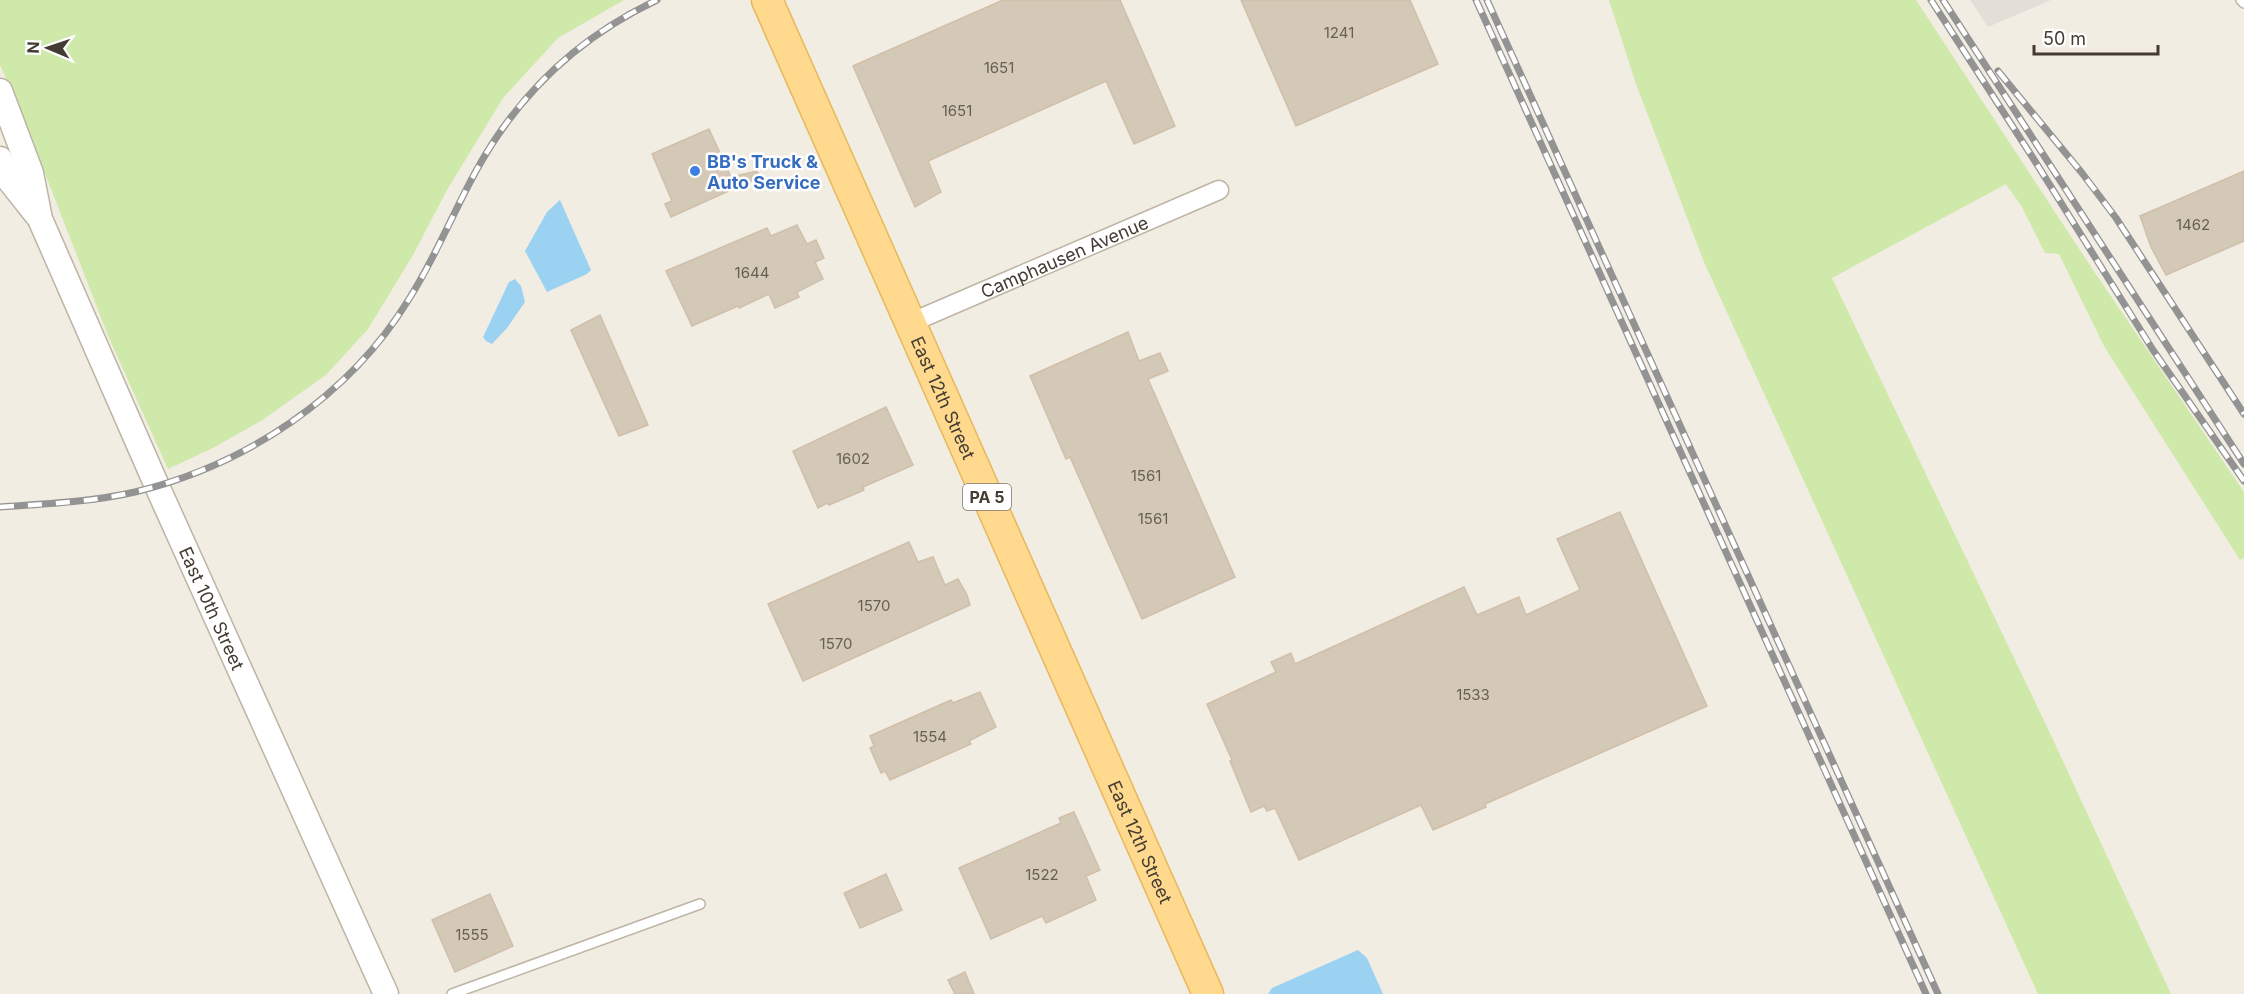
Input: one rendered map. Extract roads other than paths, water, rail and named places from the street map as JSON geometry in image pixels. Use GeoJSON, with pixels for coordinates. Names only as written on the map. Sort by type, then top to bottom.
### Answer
{"type":"FeatureCollection","features":[{"type":"Feature","properties":{"kind":"main road","name":"East 12th Street"},"geometry":{"type":"LineString","coordinates":[[767,0],[1208,994]]}},
{"type":"Feature","properties":{"kind":"street","name":"East 10th Street"},"geometry":{"type":"LineString","coordinates":[[0,91],[31,173],[40,219],[161,496],[386,994]]}},
{"type":"Feature","properties":{"kind":"street","name":"East 10th Street"},"geometry":{"type":"LineString","coordinates":[[0,159],[10,181],[40,219]]}},
{"type":"Feature","properties":{"kind":"street","name":"Camphausen Avenue"},"geometry":{"type":"LineString","coordinates":[[910,323],[1219,190]]}},
{"type":"Feature","properties":{"kind":"lane"},"geometry":{"type":"LineString","coordinates":[[452,994],[700,904]]}},
{"type":"Feature","properties":{"kind":"water"},"geometry":{"type":"Polygon","coordinates":[[[560,200],[591,270],[547,292],[525,251],[547,212],[560,200]]]}},
{"type":"Feature","properties":{"kind":"water"},"geometry":{"type":"Polygon","coordinates":[[[515,279],[521,286],[525,302],[507,328],[492,344],[483,337],[509,282],[515,279]]]}},
{"type":"Feature","properties":{"kind":"water"},"geometry":{"type":"Polygon","coordinates":[[[1358,950],[1367,958],[1383,994],[1268,994],[1272,988],[1358,950]]]}},
{"type":"Feature","properties":{"kind":"railway"},"geometry":{"type":"LineString","coordinates":[[0,507],[102,498],[135,492],[176,480],[255,445],[291,422],[325,396],[356,367],[385,334],[409,299],[476,171],[511,117],[531,93],[577,50],[629,15],[657,0]]}},
{"type":"Feature","properties":{"kind":"railway"},"geometry":{"type":"LineString","coordinates":[[1476,0],[1926,994]]}},
{"type":"Feature","properties":{"kind":"railway"},"geometry":{"type":"LineString","coordinates":[[1487,0],[1938,994]]}},
{"type":"Feature","properties":{"kind":"railway"},"geometry":{"type":"LineString","coordinates":[[1931,0],[2153,350],[2244,481]]}},
{"type":"Feature","properties":{"kind":"railway"},"geometry":{"type":"LineString","coordinates":[[1943,0],[2244,464]]}},
{"type":"Feature","properties":{"kind":"railway"},"geometry":{"type":"LineString","coordinates":[[1998,71],[2116,218],[2244,414]]}},
{"type":"Feature","properties":{"kind":"place","name":"BB's Truck & Auto Service"},"geometry":{"type":"Point","coordinates":[695,171]}}]}
